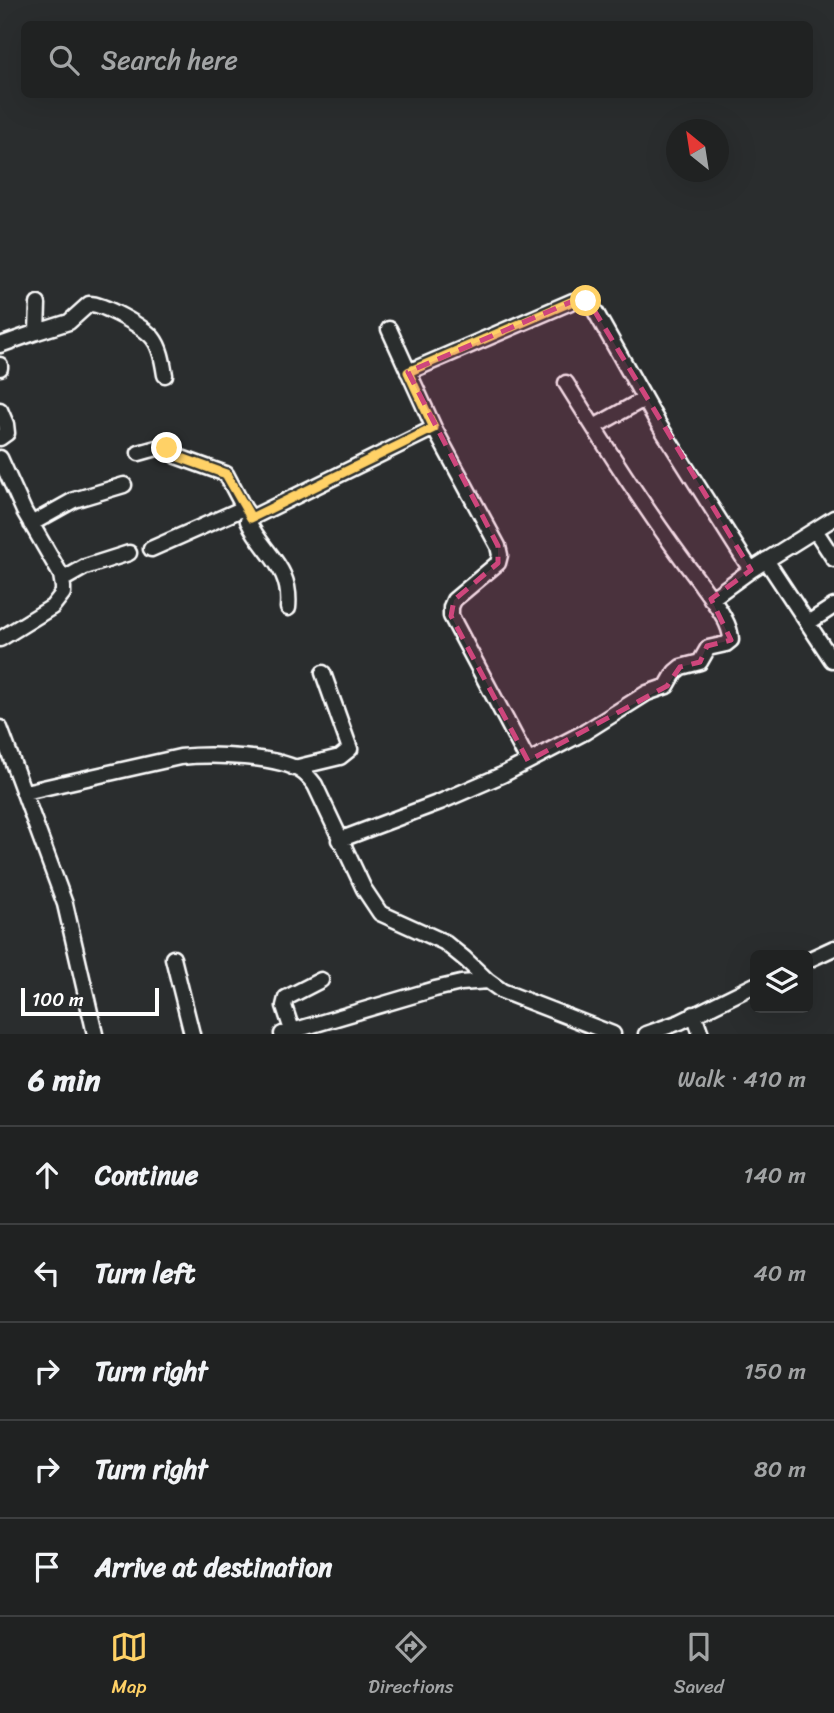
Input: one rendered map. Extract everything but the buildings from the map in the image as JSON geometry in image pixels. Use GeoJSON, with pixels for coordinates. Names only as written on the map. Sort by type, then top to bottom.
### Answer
{"type":"FeatureCollection","features":[{"type":"Feature","properties":{"kind":"street"},"geometry":{"type":"LineString","coordinates":[[408,372],[580,299],[586,301],[751,570]]}},
{"type":"Feature","properties":{"kind":"street"},"geometry":{"type":"LineString","coordinates":[[37,332],[38,304]]}},
{"type":"Feature","properties":{"kind":"street"},"geometry":{"type":"LineString","coordinates":[[0,345],[69,321],[89,304],[100,304],[153,338],[160,352],[165,375]]}},
{"type":"Feature","properties":{"kind":"street"},"geometry":{"type":"LineString","coordinates":[[389,329],[434,428],[498,546],[498,563],[454,600],[451,616],[528,761]]}},
{"type":"Feature","properties":{"kind":"street"},"geometry":{"type":"LineString","coordinates":[[339,840],[440,802],[585,732],[647,694],[667,686],[678,669],[700,662],[705,650],[731,640],[729,629],[711,599],[648,514],[566,383]]}},
{"type":"Feature","properties":{"kind":"street"},"geometry":{"type":"LineString","coordinates":[[594,427],[644,399]]}},
{"type":"Feature","properties":{"kind":"street"},"geometry":{"type":"LineString","coordinates":[[0,410],[7,433],[0,438]]}},
{"type":"Feature","properties":{"kind":"street"},"geometry":{"type":"LineString","coordinates":[[151,549],[247,513],[434,428]]}},
{"type":"Feature","properties":{"kind":"street"},"geometry":{"type":"LineString","coordinates":[[139,453],[164,446],[176,456],[226,474],[247,513],[248,521],[273,557],[288,586],[288,608]]}},
{"type":"Feature","properties":{"kind":"street"},"geometry":{"type":"LineString","coordinates":[[0,458],[62,580],[63,593],[52,607],[0,639]]}},
{"type":"Feature","properties":{"kind":"street"},"geometry":{"type":"LineString","coordinates":[[32,524],[74,500],[124,485]]}},
{"type":"Feature","properties":{"kind":"street"},"geometry":{"type":"LineString","coordinates":[[711,599],[766,560],[834,518]]}},
{"type":"Feature","properties":{"kind":"street"},"geometry":{"type":"LineString","coordinates":[[814,530],[834,559]]}},
{"type":"Feature","properties":{"kind":"street"},"geometry":{"type":"LineString","coordinates":[[62,580],[85,567],[129,553]]}},
{"type":"Feature","properties":{"kind":"street"},"geometry":{"type":"LineString","coordinates":[[766,560],[832,660]]}},
{"type":"Feature","properties":{"kind":"street"},"geometry":{"type":"LineString","coordinates":[[807,623],[834,606]]}},
{"type":"Feature","properties":{"kind":"street"},"geometry":{"type":"LineString","coordinates":[[294,768],[340,757],[350,749],[323,673]]}},
{"type":"Feature","properties":{"kind":"street"},"geometry":{"type":"LineString","coordinates":[[0,728],[65,904],[95,1034]]}},
{"type":"Feature","properties":{"kind":"street"},"geometry":{"type":"LineString","coordinates":[[24,792],[180,757],[205,755],[280,763],[294,768],[305,773],[315,785],[339,840],[364,889],[380,913],[444,942],[488,981],[511,995],[613,1034]]}},
{"type":"Feature","properties":{"kind":"street"},"geometry":{"type":"LineString","coordinates":[[813,958],[834,948]]}},
{"type":"Feature","properties":{"kind":"street"},"geometry":{"type":"LineString","coordinates":[[173,958],[192,1034]]}},
{"type":"Feature","properties":{"kind":"street"},"geometry":{"type":"LineString","coordinates":[[321,980],[286,998],[284,1006],[287,1032],[443,987],[488,981]]}},
{"type":"Feature","properties":{"kind":"street"},"geometry":{"type":"LineString","coordinates":[[646,1034],[750,987]]}},
{"type":"Feature","properties":{"kind":"street"},"geometry":{"type":"LineString","coordinates":[[694,1014],[701,1034]]}},
{"type":"Feature","properties":{"kind":"highlighted area"},"geometry":{"type":"Polygon","coordinates":[[[573,301],[591,305],[751,570],[711,599],[731,640],[707,646],[700,662],[680,667],[667,686],[528,761],[451,616],[454,600],[498,563],[498,546],[408,372],[573,301]]]}},
{"type":"Feature","properties":{"kind":"route"},"geometry":{"type":"LineString","coordinates":[[167,448],[176,456],[226,474],[251,518],[434,428],[408,372],[573,301],[586,301]]}}]}
